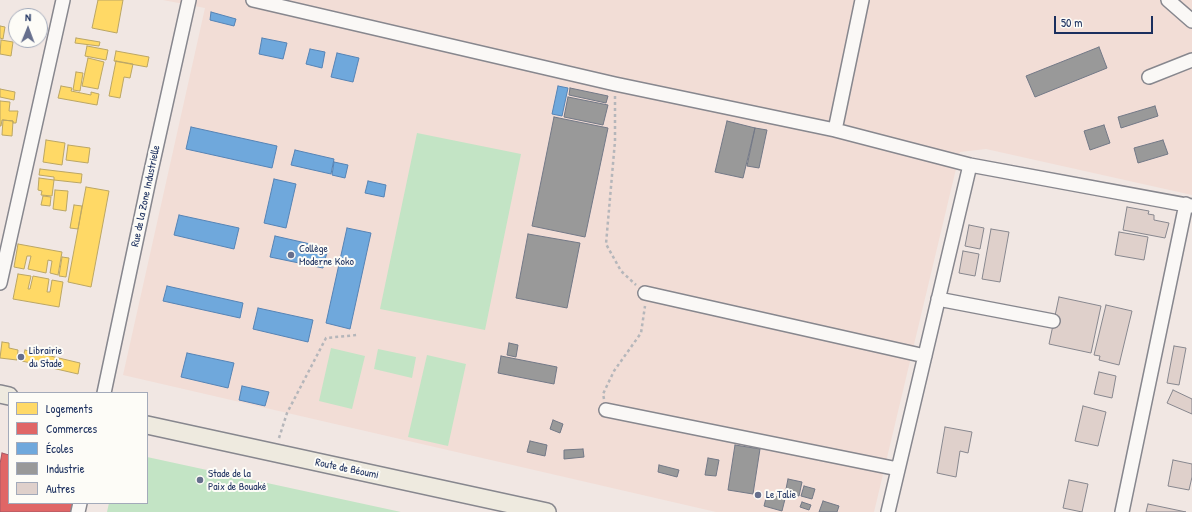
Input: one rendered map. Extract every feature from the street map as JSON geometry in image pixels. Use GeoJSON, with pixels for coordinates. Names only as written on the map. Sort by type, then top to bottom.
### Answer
{"type":"FeatureCollection","features":[{"type":"Feature","properties":{"kind":"main road","name":"Route de Béoumi"},"geometry":{"type":"LineString","coordinates":[[148,426],[547,512]]}},
{"type":"Feature","properties":{"kind":"street"},"geometry":{"type":"LineString","coordinates":[[0,283],[63,0]]}},
{"type":"Feature","properties":{"kind":"street","name":"Rue de la Zone Industrielle"},"geometry":{"type":"LineString","coordinates":[[104,392],[189,0]]}},
{"type":"Feature","properties":{"kind":"street"},"geometry":{"type":"LineString","coordinates":[[253,0],[615,84],[835,130],[970,165],[1189,205],[1122,512]]}},
{"type":"Feature","properties":{"kind":"street"},"geometry":{"type":"LineString","coordinates":[[835,130],[862,0]]}},
{"type":"Feature","properties":{"kind":"street"},"geometry":{"type":"LineString","coordinates":[[1168,0],[1192,21]]}},
{"type":"Feature","properties":{"kind":"street"},"geometry":{"type":"LineString","coordinates":[[1149,77],[1192,60]]}},
{"type":"Feature","properties":{"kind":"street"},"geometry":{"type":"LineString","coordinates":[[888,512],[970,165]]}},
{"type":"Feature","properties":{"kind":"street"},"geometry":{"type":"LineString","coordinates":[[645,293],[925,356]]}},
{"type":"Feature","properties":{"kind":"street"},"geometry":{"type":"LineString","coordinates":[[938,299],[1052,320]]}},
{"type":"Feature","properties":{"kind":"street"},"geometry":{"type":"LineString","coordinates":[[606,410],[898,469]]}},
{"type":"Feature","properties":{"kind":"path"},"geometry":{"type":"LineString","coordinates":[[606,410],[603,394],[614,371],[641,333],[645,310],[645,293],[621,272],[606,244],[615,141],[615,84]]}},
{"type":"Feature","properties":{"kind":"path"},"geometry":{"type":"LineString","coordinates":[[274,453],[287,413],[326,338],[357,335]]}},
{"type":"Feature","properties":{"kind":"shaded area"},"geometry":{"type":"Polygon","coordinates":[[[163,0],[1192,0],[1192,195],[986,149],[960,152],[874,512],[716,512],[123,375],[205,8],[163,0]]]}},
{"type":"Feature","properties":{"kind":"green space"},"geometry":{"type":"Polygon","coordinates":[[[417,133],[521,154],[485,330],[380,309],[417,133]]]}},
{"type":"Feature","properties":{"kind":"green space"},"geometry":{"type":"Polygon","coordinates":[[[331,348],[365,356],[352,409],[319,401],[331,348]]]}},
{"type":"Feature","properties":{"kind":"green space"},"geometry":{"type":"Polygon","coordinates":[[[378,349],[416,357],[412,378],[374,369],[378,349]]]}},
{"type":"Feature","properties":{"kind":"green space"},"geometry":{"type":"Polygon","coordinates":[[[427,355],[466,364],[448,446],[408,437],[427,355]]]}},
{"type":"Feature","properties":{"kind":"green space","name":"Stade de la Paix de Bouaké"},"geometry":{"type":"Polygon","coordinates":[[[148,457],[401,512],[107,512],[109,504],[148,504],[148,457]]]}},
{"type":"Feature","properties":{"kind":"building: Logements"},"geometry":{"type":"Polygon","coordinates":[[[98,0],[123,0],[117,33],[92,28],[98,0]]]}},
{"type":"Feature","properties":{"kind":"building: Logements"},"geometry":{"type":"Polygon","coordinates":[[[0,26],[5,27],[3,39],[0,38],[0,26]]]}},
{"type":"Feature","properties":{"kind":"building: Logements"},"geometry":{"type":"Polygon","coordinates":[[[76,38],[100,42],[99,46],[75,43],[76,38]]]}},
{"type":"Feature","properties":{"kind":"building: Logements"},"geometry":{"type":"Polygon","coordinates":[[[1,40],[8,41],[8,48],[12,48],[11,56],[0,54],[1,40]]]}},
{"type":"Feature","properties":{"kind":"building: Logements"},"geometry":{"type":"Polygon","coordinates":[[[87,46],[108,50],[106,60],[85,56],[87,46]]]}},
{"type":"Feature","properties":{"kind":"building: Logements"},"geometry":{"type":"Polygon","coordinates":[[[116,51],[149,57],[147,67],[114,61],[116,51]]]}},
{"type":"Feature","properties":{"kind":"building: Logements"},"geometry":{"type":"Polygon","coordinates":[[[88,58],[104,62],[98,89],[82,86],[88,58]]]}},
{"type":"Feature","properties":{"kind":"building: Logements"},"geometry":{"type":"Polygon","coordinates":[[[116,61],[133,64],[130,78],[124,77],[120,98],[109,96],[116,61]]]}},
{"type":"Feature","properties":{"kind":"building: Logements"},"geometry":{"type":"Polygon","coordinates":[[[76,72],[83,73],[80,91],[73,90],[76,72]]]}},
{"type":"Feature","properties":{"kind":"building: Logements"},"geometry":{"type":"Polygon","coordinates":[[[61,86],[72,88],[71,91],[91,95],[91,92],[99,94],[97,105],[58,98],[61,86]]]}},
{"type":"Feature","properties":{"kind":"building: Logements"},"geometry":{"type":"Polygon","coordinates":[[[0,89],[15,92],[14,100],[0,97],[0,89]]]}},
{"type":"Feature","properties":{"kind":"building: Logements"},"geometry":{"type":"Polygon","coordinates":[[[0,101],[10,102],[9,111],[18,111],[16,123],[13,123],[13,121],[2,120],[0,126],[0,101]]]}},
{"type":"Feature","properties":{"kind":"building: Logements"},"geometry":{"type":"Polygon","coordinates":[[[3,120],[13,121],[12,136],[2,135],[3,120]]]}},
{"type":"Feature","properties":{"kind":"building: Logements"},"geometry":{"type":"Polygon","coordinates":[[[46,140],[65,143],[62,165],[43,162],[46,140]]]}},
{"type":"Feature","properties":{"kind":"building: Logements"},"geometry":{"type":"Polygon","coordinates":[[[68,145],[90,148],[88,163],[66,160],[68,145]]]}},
{"type":"Feature","properties":{"kind":"building: Logements"},"geometry":{"type":"Polygon","coordinates":[[[40,169],[82,174],[81,183],[54,180],[54,177],[39,175],[40,169]]]}},
{"type":"Feature","properties":{"kind":"building: Logements"},"geometry":{"type":"Polygon","coordinates":[[[39,178],[54,180],[52,196],[41,195],[42,191],[38,190],[39,178]]]}},
{"type":"Feature","properties":{"kind":"building: Logements"},"geometry":{"type":"Polygon","coordinates":[[[86,187],[109,191],[91,287],[68,282],[86,187]]]}},
{"type":"Feature","properties":{"kind":"building: Logements"},"geometry":{"type":"Polygon","coordinates":[[[55,190],[68,191],[66,211],[53,209],[55,190]]]}},
{"type":"Feature","properties":{"kind":"building: Logements"},"geometry":{"type":"Polygon","coordinates":[[[43,196],[51,197],[50,206],[41,205],[43,196]]]}},
{"type":"Feature","properties":{"kind":"building: Logements"},"geometry":{"type":"Polygon","coordinates":[[[74,205],[82,206],[78,229],[70,228],[74,205]]]}},
{"type":"Feature","properties":{"kind":"building: Logements"},"geometry":{"type":"Polygon","coordinates":[[[18,244],[62,252],[58,275],[50,273],[52,261],[48,260],[46,273],[28,269],[31,256],[27,256],[24,269],[14,267],[18,244]]]}},
{"type":"Feature","properties":{"kind":"building: Logements"},"geometry":{"type":"Polygon","coordinates":[[[62,257],[69,258],[66,277],[59,276],[62,257]]]}},
{"type":"Feature","properties":{"kind":"building: Logements"},"geometry":{"type":"Polygon","coordinates":[[[18,274],[31,276],[28,289],[30,289],[33,276],[49,279],[47,292],[50,292],[52,280],[63,282],[59,307],[13,299],[18,274]]]}},
{"type":"Feature","properties":{"kind":"building: Logements"},"geometry":{"type":"Polygon","coordinates":[[[2,342],[9,343],[9,348],[18,350],[17,360],[0,358],[2,342]]]}},
{"type":"Feature","properties":{"kind":"building: Logements"},"geometry":{"type":"Polygon","coordinates":[[[25,350],[80,363],[78,374],[22,361],[25,350]]]}},
{"type":"Feature","properties":{"kind":"building: Commerces"},"geometry":{"type":"Polygon","coordinates":[[[2,453],[8,455],[8,504],[74,504],[72,512],[0,512],[0,464],[2,453]]]}},
{"type":"Feature","properties":{"kind":"building: Écoles"},"geometry":{"type":"Polygon","coordinates":[[[211,12],[236,19],[234,26],[210,20],[211,12]]]}},
{"type":"Feature","properties":{"kind":"building: Écoles"},"geometry":{"type":"Polygon","coordinates":[[[262,38],[287,43],[283,59],[259,54],[262,38]]]}},
{"type":"Feature","properties":{"kind":"building: Écoles"},"geometry":{"type":"Polygon","coordinates":[[[310,49],[325,52],[322,68],[306,64],[310,49]]]}},
{"type":"Feature","properties":{"kind":"building: Écoles"},"geometry":{"type":"Polygon","coordinates":[[[337,53],[359,58],[353,82],[331,77],[337,53]]]}},
{"type":"Feature","properties":{"kind":"building: Écoles"},"geometry":{"type":"Polygon","coordinates":[[[558,86],[568,88],[562,116],[552,114],[558,86]]]}},
{"type":"Feature","properties":{"kind":"building: Écoles"},"geometry":{"type":"Polygon","coordinates":[[[191,127],[277,146],[272,168],[186,149],[191,127]]]}},
{"type":"Feature","properties":{"kind":"building: Écoles"},"geometry":{"type":"Polygon","coordinates":[[[295,150],[334,159],[331,174],[291,165],[295,150]]]}},
{"type":"Feature","properties":{"kind":"building: Écoles"},"geometry":{"type":"Polygon","coordinates":[[[334,162],[348,165],[345,178],[332,175],[334,162]]]}},
{"type":"Feature","properties":{"kind":"building: Écoles"},"geometry":{"type":"Polygon","coordinates":[[[274,179],[296,184],[286,228],[264,223],[274,179]]]}},
{"type":"Feature","properties":{"kind":"building: Écoles"},"geometry":{"type":"Polygon","coordinates":[[[368,181],[386,185],[384,197],[365,193],[368,181]]]}},
{"type":"Feature","properties":{"kind":"building: Écoles"},"geometry":{"type":"Polygon","coordinates":[[[179,215],[239,228],[234,249],[174,235],[179,215]]]}},
{"type":"Feature","properties":{"kind":"building: Écoles"},"geometry":{"type":"Polygon","coordinates":[[[347,228],[371,233],[350,329],[326,323],[347,228]]]}},
{"type":"Feature","properties":{"kind":"building: Écoles"},"geometry":{"type":"Polygon","coordinates":[[[275,236],[328,248],[323,268],[270,257],[275,236]]]}},
{"type":"Feature","properties":{"kind":"building: Écoles"},"geometry":{"type":"Polygon","coordinates":[[[167,286],[243,303],[240,318],[163,301],[167,286]]]}},
{"type":"Feature","properties":{"kind":"building: Écoles"},"geometry":{"type":"Polygon","coordinates":[[[258,308],[313,320],[308,342],[253,329],[258,308]]]}},
{"type":"Feature","properties":{"kind":"building: Écoles"},"geometry":{"type":"Polygon","coordinates":[[[187,353],[234,363],[228,388],[181,377],[187,353]]]}},
{"type":"Feature","properties":{"kind":"building: Écoles"},"geometry":{"type":"Polygon","coordinates":[[[242,386],[269,392],[265,406],[239,400],[242,386]]]}},
{"type":"Feature","properties":{"kind":"building: Industrie"},"geometry":{"type":"Polygon","coordinates":[[[1099,47],[1107,68],[1035,97],[1026,76],[1099,47]]]}},
{"type":"Feature","properties":{"kind":"building: Industrie"},"geometry":{"type":"Polygon","coordinates":[[[570,88],[608,96],[606,103],[569,95],[570,88]]]}},
{"type":"Feature","properties":{"kind":"building: Industrie"},"geometry":{"type":"Polygon","coordinates":[[[568,97],[608,105],[603,125],[564,117],[568,97]]]}},
{"type":"Feature","properties":{"kind":"building: Industrie"},"geometry":{"type":"Polygon","coordinates":[[[1155,106],[1158,116],[1121,128],[1118,117],[1155,106]]]}},
{"type":"Feature","properties":{"kind":"building: Industrie"},"geometry":{"type":"Polygon","coordinates":[[[554,117],[608,128],[585,237],[532,226],[554,117]]]}},
{"type":"Feature","properties":{"kind":"building: Industrie"},"geometry":{"type":"Polygon","coordinates":[[[727,121],[755,128],[743,178],[715,172],[727,121]]]}},
{"type":"Feature","properties":{"kind":"building: Industrie"},"geometry":{"type":"Polygon","coordinates":[[[1104,125],[1110,143],[1090,150],[1084,131],[1104,125]]]}},
{"type":"Feature","properties":{"kind":"building: Industrie"},"geometry":{"type":"Polygon","coordinates":[[[755,128],[767,130],[759,168],[747,166],[755,128]]]}},
{"type":"Feature","properties":{"kind":"building: Industrie"},"geometry":{"type":"Polygon","coordinates":[[[1163,140],[1168,154],[1138,163],[1134,148],[1163,140]]]}},
{"type":"Feature","properties":{"kind":"building: Industrie"},"geometry":{"type":"Polygon","coordinates":[[[528,234],[580,243],[567,308],[516,298],[528,234]]]}},
{"type":"Feature","properties":{"kind":"building: Industrie"},"geometry":{"type":"Polygon","coordinates":[[[509,343],[518,345],[516,357],[507,355],[509,343]]]}},
{"type":"Feature","properties":{"kind":"building: Industrie"},"geometry":{"type":"Polygon","coordinates":[[[501,356],[557,367],[554,384],[498,373],[501,356]]]}},
{"type":"Feature","properties":{"kind":"building: Industrie"},"geometry":{"type":"Polygon","coordinates":[[[553,420],[563,424],[560,433],[550,429],[553,420]]]}},
{"type":"Feature","properties":{"kind":"building: Industrie"},"geometry":{"type":"Polygon","coordinates":[[[530,441],[547,445],[545,456],[527,452],[530,441]]]}},
{"type":"Feature","properties":{"kind":"building: Industrie"},"geometry":{"type":"Polygon","coordinates":[[[735,445],[760,449],[753,494],[728,490],[735,445]]]}},
{"type":"Feature","properties":{"kind":"building: Industrie"},"geometry":{"type":"Polygon","coordinates":[[[583,449],[584,457],[564,459],[564,450],[583,449]]]}},
{"type":"Feature","properties":{"kind":"building: Industrie"},"geometry":{"type":"Polygon","coordinates":[[[708,458],[719,460],[716,476],[705,475],[708,458]]]}},
{"type":"Feature","properties":{"kind":"building: Industrie"},"geometry":{"type":"Polygon","coordinates":[[[659,465],[679,470],[677,477],[658,472],[659,465]]]}},
{"type":"Feature","properties":{"kind":"building: Industrie"},"geometry":{"type":"Polygon","coordinates":[[[788,479],[802,482],[799,496],[785,494],[788,479]]]}},
{"type":"Feature","properties":{"kind":"building: Industrie"},"geometry":{"type":"Polygon","coordinates":[[[804,486],[815,489],[812,499],[801,496],[804,486]]]}},
{"type":"Feature","properties":{"kind":"building: Industrie"},"geometry":{"type":"Polygon","coordinates":[[[767,494],[785,499],[782,511],[764,506],[767,494]]]}},
{"type":"Feature","properties":{"kind":"building: Industrie"},"geometry":{"type":"Polygon","coordinates":[[[823,501],[839,506],[837,512],[819,512],[823,501]]]}},
{"type":"Feature","properties":{"kind":"building: Industrie"},"geometry":{"type":"Polygon","coordinates":[[[802,502],[811,505],[809,510],[800,507],[802,502]]]}},
{"type":"Feature","properties":{"kind":"building: Autres"},"geometry":{"type":"Polygon","coordinates":[[[1127,207],[1149,211],[1148,214],[1154,215],[1154,220],[1169,223],[1165,238],[1123,230],[1127,207]]]}},
{"type":"Feature","properties":{"kind":"building: Autres"},"geometry":{"type":"Polygon","coordinates":[[[969,225],[984,228],[980,249],[965,246],[969,225]]]}},
{"type":"Feature","properties":{"kind":"building: Autres"},"geometry":{"type":"Polygon","coordinates":[[[991,229],[1009,232],[1000,282],[982,279],[991,229]]]}},
{"type":"Feature","properties":{"kind":"building: Autres"},"geometry":{"type":"Polygon","coordinates":[[[1119,232],[1148,237],[1144,260],[1115,255],[1119,232]]]}},
{"type":"Feature","properties":{"kind":"building: Autres"},"geometry":{"type":"Polygon","coordinates":[[[963,251],[979,254],[975,276],[959,273],[963,251]]]}},
{"type":"Feature","properties":{"kind":"building: Autres"},"geometry":{"type":"Polygon","coordinates":[[[1059,297],[1101,306],[1091,353],[1049,344],[1059,297]]]}},
{"type":"Feature","properties":{"kind":"building: Autres"},"geometry":{"type":"Polygon","coordinates":[[[1106,305],[1132,311],[1119,365],[1099,360],[1100,356],[1094,355],[1106,305]]]}},
{"type":"Feature","properties":{"kind":"building: Autres"},"geometry":{"type":"Polygon","coordinates":[[[1174,346],[1186,348],[1179,385],[1167,383],[1174,346]]]}},
{"type":"Feature","properties":{"kind":"building: Autres"},"geometry":{"type":"Polygon","coordinates":[[[1099,372],[1116,376],[1112,398],[1094,394],[1099,372]]]}},
{"type":"Feature","properties":{"kind":"building: Autres"},"geometry":{"type":"Polygon","coordinates":[[[1173,390],[1192,399],[1192,414],[1167,403],[1173,390]]]}},
{"type":"Feature","properties":{"kind":"building: Autres"},"geometry":{"type":"Polygon","coordinates":[[[1083,406],[1106,412],[1098,446],[1075,441],[1083,406]]]}},
{"type":"Feature","properties":{"kind":"building: Autres"},"geometry":{"type":"Polygon","coordinates":[[[945,427],[972,432],[968,453],[960,451],[956,477],[937,473],[945,427]]]}},
{"type":"Feature","properties":{"kind":"building: Autres"},"geometry":{"type":"Polygon","coordinates":[[[1173,460],[1192,464],[1192,477],[1189,490],[1168,486],[1173,460]]]}},
{"type":"Feature","properties":{"kind":"building: Autres"},"geometry":{"type":"Polygon","coordinates":[[[1069,480],[1088,484],[1082,512],[1063,508],[1069,480]]]}},
{"type":"Feature","properties":{"kind":"building: Autres"},"geometry":{"type":"Polygon","coordinates":[[[1148,504],[1186,512],[1146,512],[1148,504]]]}},
{"type":"Feature","properties":{"kind":"place","name":"Collège Moderne Koko"},"geometry":{"type":"Point","coordinates":[291,255]}},
{"type":"Feature","properties":{"kind":"place","name":"Librairie du Stade"},"geometry":{"type":"Point","coordinates":[21,357]}},
{"type":"Feature","properties":{"kind":"place","name":"Stade de la Paix de Bouaké"},"geometry":{"type":"Point","coordinates":[200,480]}},
{"type":"Feature","properties":{"kind":"place","name":"Le Talie"},"geometry":{"type":"Point","coordinates":[758,495]}}]}
